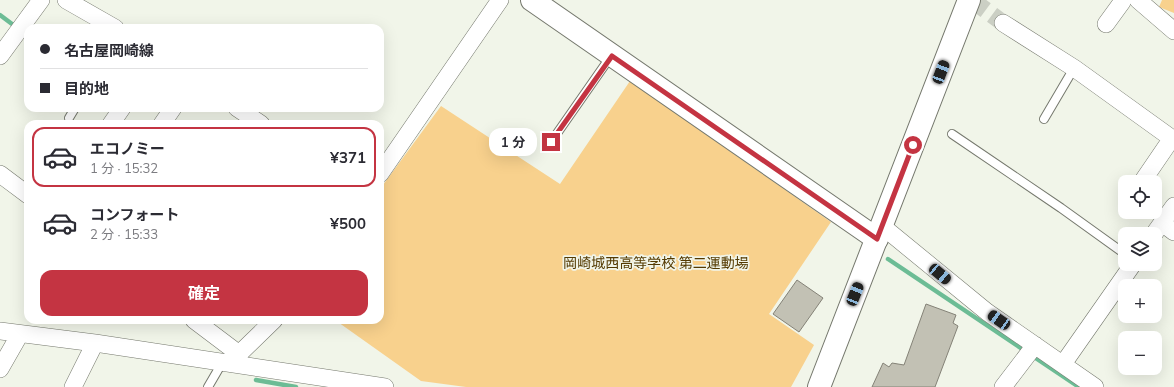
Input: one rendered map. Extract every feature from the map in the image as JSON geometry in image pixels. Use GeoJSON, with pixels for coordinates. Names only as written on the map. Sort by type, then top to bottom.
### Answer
{"type":"FeatureCollection","features":[{"type":"Feature","properties":{"kind":"street"},"geometry":{"type":"LineString","coordinates":[[0,56],[40,0]]}},
{"type":"Feature","properties":{"kind":"street"},"geometry":{"type":"LineString","coordinates":[[66,0],[108,24]]}},
{"type":"Feature","properties":{"kind":"street"},"geometry":{"type":"LineString","coordinates":[[384,168],[500,0]]}},
{"type":"Feature","properties":{"kind":"street"},"geometry":{"type":"LineString","coordinates":[[532,0],[612,56],[879,233],[986,312],[1035,344],[1094,387]]}},
{"type":"Feature","properties":{"kind":"street"},"geometry":{"type":"LineString","coordinates":[[819,387],[969,0]]}},
{"type":"Feature","properties":{"kind":"street"},"geometry":{"type":"LineString","coordinates":[[1106,24],[1136,2],[1174,31]]}},
{"type":"Feature","properties":{"kind":"street"},"geometry":{"type":"LineString","coordinates":[[1004,23],[1074,68],[1173,139],[1147,175]]}},
{"type":"Feature","properties":{"kind":"street"},"geometry":{"type":"LineString","coordinates":[[243,112],[254,120]]}},
{"type":"Feature","properties":{"kind":"street"},"geometry":{"type":"LineString","coordinates":[[0,174],[24,192]]}},
{"type":"Feature","properties":{"kind":"street"},"geometry":{"type":"LineString","coordinates":[[1163,230],[1174,206]]}},
{"type":"Feature","properties":{"kind":"street"},"geometry":{"type":"LineString","coordinates":[[1063,364],[1128,271]]}},
{"type":"Feature","properties":{"kind":"street"},"geometry":{"type":"LineString","coordinates":[[198,324],[232,361]]}},
{"type":"Feature","properties":{"kind":"street"},"geometry":{"type":"LineString","coordinates":[[232,361],[270,324]]}},
{"type":"Feature","properties":{"kind":"street"},"geometry":{"type":"LineString","coordinates":[[0,369],[7,330],[95,344],[232,361],[385,387]]}},
{"type":"Feature","properties":{"kind":"street"},"geometry":{"type":"LineString","coordinates":[[73,387],[95,344]]}},
{"type":"Feature","properties":{"kind":"street"},"geometry":{"type":"LineString","coordinates":[[1004,387],[1035,344]]}},
{"type":"Feature","properties":{"kind":"lane"},"geometry":{"type":"LineString","coordinates":[[551,142],[612,56]]}},
{"type":"Feature","properties":{"kind":"lane"},"geometry":{"type":"LineString","coordinates":[[1044,119],[1074,68]]}},
{"type":"Feature","properties":{"kind":"lane"},"geometry":{"type":"LineString","coordinates":[[69,118],[73,112]]}},
{"type":"Feature","properties":{"kind":"lane"},"geometry":{"type":"LineString","coordinates":[[952,134],[1061,208],[1118,249]]}},
{"type":"Feature","properties":{"kind":"lane"},"geometry":{"type":"LineString","coordinates":[[208,387],[232,361]]}},
{"type":"Feature","properties":{"kind":"green space"},"geometry":{"type":"Polygon","coordinates":[[[1162,0],[1174,0],[1174,13],[1159,7],[1162,0]]]}},
{"type":"Feature","properties":{"kind":"green space","name":"岡崎城西高等学校 第二運動場"},"geometry":{"type":"Polygon","coordinates":[[[630,81],[831,222],[769,314],[814,345],[791,387],[466,387],[421,381],[341,324],[384,324],[384,184],[441,106],[560,184],[630,81]]]}},
{"type":"Feature","properties":{"kind":"building"},"geometry":{"type":"Polygon","coordinates":[[[797,280],[823,298],[799,332],[773,314],[797,280]]]}},
{"type":"Feature","properties":{"kind":"building"},"geometry":{"type":"Polygon","coordinates":[[[926,304],[956,315],[953,323],[958,326],[935,387],[872,387],[883,363],[889,367],[892,363],[904,365],[926,304]]]}},
{"type":"Feature","properties":{"kind":"waterway"},"geometry":{"type":"LineString","coordinates":[[0,15],[16,27]]}},
{"type":"Feature","properties":{"kind":"waterway"},"geometry":{"type":"LineString","coordinates":[[888,259],[1079,387]]}},
{"type":"Feature","properties":{"kind":"waterway"},"geometry":{"type":"LineString","coordinates":[[256,380],[296,387]]}},
{"type":"Feature","properties":{"kind":"tunnel"},"geometry":{"type":"LineString","coordinates":[[972,0],[1003,23]]}},
{"type":"Feature","properties":{"kind":"route"},"geometry":{"type":"LineString","coordinates":[[551,142],[612,56],[877,239],[913,145]]}}]}
